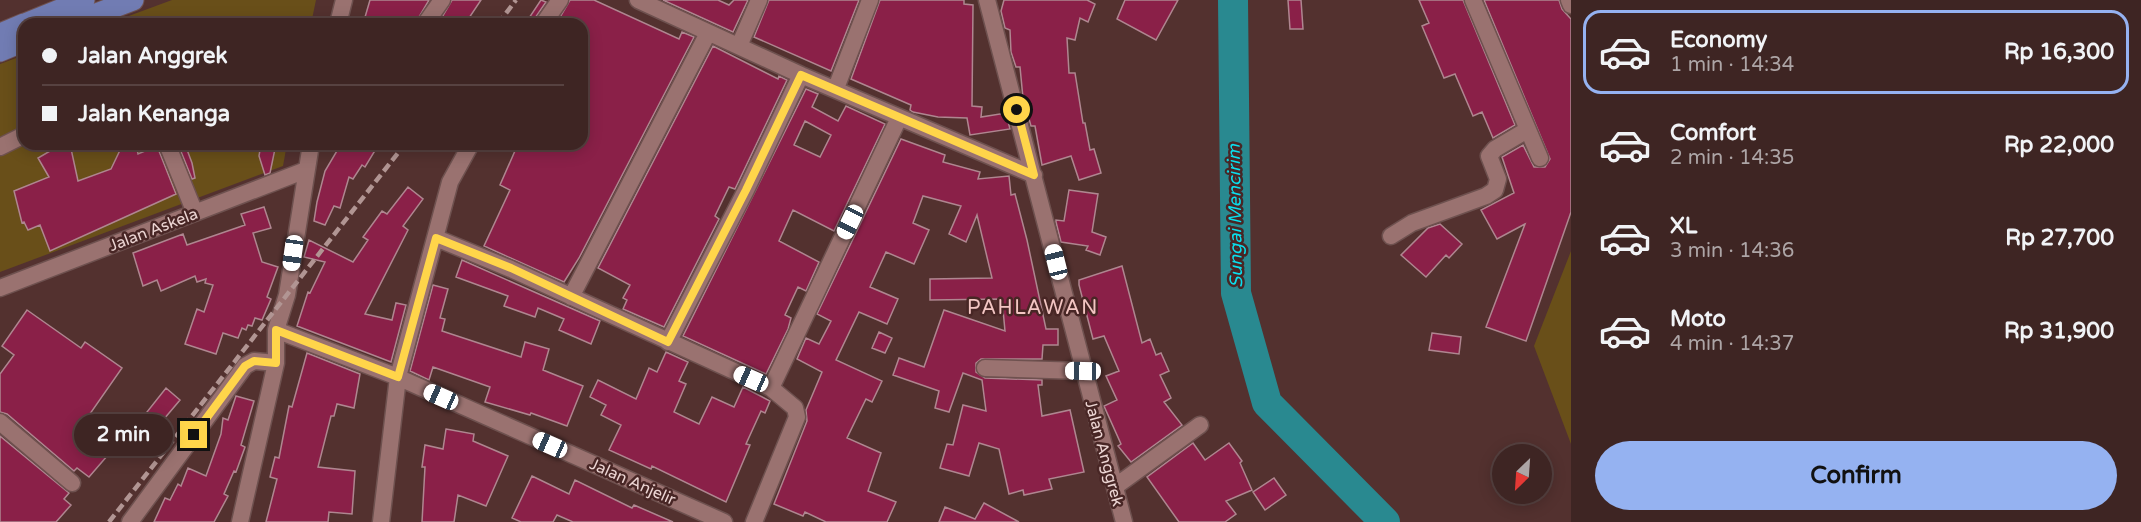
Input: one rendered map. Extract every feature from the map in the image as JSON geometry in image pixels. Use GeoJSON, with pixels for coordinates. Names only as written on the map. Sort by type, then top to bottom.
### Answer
{"type":"FeatureCollection","features":[{"type":"Feature","properties":{"kind":"main road"},"geometry":{"type":"LineString","coordinates":[[39,18],[84,0]]}},
{"type":"Feature","properties":{"kind":"main road"},"geometry":{"type":"LineString","coordinates":[[86,18],[133,0]]}},
{"type":"Feature","properties":{"kind":"main road"},"geometry":{"type":"LineString","coordinates":[[0,34],[18,26]]}},
{"type":"Feature","properties":{"kind":"main road"},"geometry":{"type":"LineString","coordinates":[[0,51],[18,44]]}},
{"type":"Feature","properties":{"kind":"street"},"geometry":{"type":"LineString","coordinates":[[340,18],[344,0]]}},
{"type":"Feature","properties":{"kind":"street"},"geometry":{"type":"LineString","coordinates":[[429,18],[442,0]]}},
{"type":"Feature","properties":{"kind":"street"},"geometry":{"type":"LineString","coordinates":[[547,18],[560,0]]}},
{"type":"Feature","properties":{"kind":"street"},"geometry":{"type":"LineString","coordinates":[[638,0],[801,75],[836,88],[899,118],[1034,175]]}},
{"type":"Feature","properties":{"kind":"street"},"geometry":{"type":"LineString","coordinates":[[739,46],[759,0]]}},
{"type":"Feature","properties":{"kind":"street"},"geometry":{"type":"LineString","coordinates":[[836,88],[870,0]]}},
{"type":"Feature","properties":{"kind":"street","name":"Jalan Anggrek"},"geometry":{"type":"LineString","coordinates":[[987,0],[1124,522]]}},
{"type":"Feature","properties":{"kind":"street"},"geometry":{"type":"LineString","coordinates":[[1473,0],[1540,158]]}},
{"type":"Feature","properties":{"kind":"street"},"geometry":{"type":"LineString","coordinates":[[1569,0],[1571,5]]}},
{"type":"Feature","properties":{"kind":"street"},"geometry":{"type":"LineString","coordinates":[[571,297],[708,33]]}},
{"type":"Feature","properties":{"kind":"street"},"geometry":{"type":"LineString","coordinates":[[668,342],[746,190],[801,75]]}},
{"type":"Feature","properties":{"kind":"street"},"geometry":{"type":"LineString","coordinates":[[771,388],[899,118]]}},
{"type":"Feature","properties":{"kind":"street"},"geometry":{"type":"LineString","coordinates":[[1391,236],[1412,223],[1495,190],[1498,179],[1489,156],[1495,149],[1527,130]]}},
{"type":"Feature","properties":{"kind":"street"},"geometry":{"type":"LineString","coordinates":[[0,147],[18,138]]}},
{"type":"Feature","properties":{"kind":"street"},"geometry":{"type":"LineString","coordinates":[[169,150],[195,213]]}},
{"type":"Feature","properties":{"kind":"street"},"geometry":{"type":"LineString","coordinates":[[240,522],[276,363],[276,330],[287,295],[310,150]]}},
{"type":"Feature","properties":{"kind":"street"},"geometry":{"type":"LineString","coordinates":[[381,522],[398,377],[450,182],[468,150]]}},
{"type":"Feature","properties":{"kind":"street","name":"Jalan Askela"},"geometry":{"type":"LineString","coordinates":[[0,288],[306,170]]}},
{"type":"Feature","properties":{"kind":"street"},"geometry":{"type":"LineString","coordinates":[[436,238],[771,388],[795,408],[797,417],[754,522]]}},
{"type":"Feature","properties":{"kind":"street","name":"Jalan Anjelir"},"geometry":{"type":"LineString","coordinates":[[276,330],[398,377],[724,522]]}},
{"type":"Feature","properties":{"kind":"street"},"geometry":{"type":"LineString","coordinates":[[130,522],[245,366],[254,361],[276,363]]}},
{"type":"Feature","properties":{"kind":"street"},"geometry":{"type":"LineString","coordinates":[[985,368],[1083,371]]}},
{"type":"Feature","properties":{"kind":"street"},"geometry":{"type":"LineString","coordinates":[[0,422],[72,483]]}},
{"type":"Feature","properties":{"kind":"street"},"geometry":{"type":"LineString","coordinates":[[1116,486],[1200,425]]}},
{"type":"Feature","properties":{"kind":"shaded area"},"geometry":{"type":"Polygon","coordinates":[[[172,0],[316,0],[312,18],[123,18],[172,0]]]}},
{"type":"Feature","properties":{"kind":"shaded area"},"geometry":{"type":"Polygon","coordinates":[[[18,57],[18,150],[286,150],[283,166],[0,272],[0,64],[18,57]]]}},
{"type":"Feature","properties":{"kind":"shaded area"},"geometry":{"type":"Polygon","coordinates":[[[1571,251],[1571,444],[1534,346],[1571,251]]]}},
{"type":"Feature","properties":{"kind":"building"},"geometry":{"type":"Polygon","coordinates":[[[370,0],[429,0],[418,18],[365,18],[370,0]]]}},
{"type":"Feature","properties":{"kind":"building"},"geometry":{"type":"Polygon","coordinates":[[[452,0],[481,0],[469,18],[442,18],[452,0]]]}},
{"type":"Feature","properties":{"kind":"building"},"geometry":{"type":"Polygon","coordinates":[[[541,0],[546,2],[535,18],[529,18],[541,0]]]}},
{"type":"Feature","properties":{"kind":"building"},"geometry":{"type":"Polygon","coordinates":[[[570,0],[594,0],[679,39],[682,32],[694,37],[579,258],[564,282],[484,246],[510,190],[500,185],[515,150],[588,150],[588,18],[560,18],[570,0]]]}},
{"type":"Feature","properties":{"kind":"building"},"geometry":{"type":"Polygon","coordinates":[[[663,0],[718,0],[729,5],[734,0],[748,0],[733,32],[663,0]]]}},
{"type":"Feature","properties":{"kind":"building"},"geometry":{"type":"Polygon","coordinates":[[[769,0],[859,0],[831,71],[754,37],[769,0]]]}},
{"type":"Feature","properties":{"kind":"building"},"geometry":{"type":"Polygon","coordinates":[[[880,0],[964,0],[964,4],[973,5],[972,106],[982,107],[981,117],[1006,113],[1010,129],[970,135],[967,118],[938,117],[913,112],[910,110],[911,105],[851,79],[880,0]]]}},
{"type":"Feature","properties":{"kind":"building"},"geometry":{"type":"Polygon","coordinates":[[[1004,0],[1087,0],[1095,4],[1088,22],[1080,18],[1075,40],[1067,38],[1069,73],[1075,73],[1090,150],[1094,149],[1101,173],[1079,180],[1071,156],[1042,165],[1035,126],[1031,126],[1023,98],[1020,67],[1016,67],[1011,52],[1010,30],[1005,28],[1001,11],[1004,0]]]}},
{"type":"Feature","properties":{"kind":"building"},"geometry":{"type":"Polygon","coordinates":[[[1125,0],[1178,0],[1156,40],[1117,19],[1125,0]]]}},
{"type":"Feature","properties":{"kind":"building"},"geometry":{"type":"Polygon","coordinates":[[[1288,0],[1301,0],[1303,29],[1290,29],[1288,0]]]}},
{"type":"Feature","properties":{"kind":"building"},"geometry":{"type":"Polygon","coordinates":[[[1419,0],[1463,0],[1515,125],[1493,138],[1482,112],[1473,116],[1455,74],[1444,78],[1422,26],[1429,23],[1419,0]]]}},
{"type":"Feature","properties":{"kind":"building"},"geometry":{"type":"Polygon","coordinates":[[[1484,0],[1559,0],[1562,9],[1571,19],[1571,212],[1526,341],[1486,327],[1525,224],[1497,239],[1481,210],[1514,193],[1502,157],[1523,145],[1534,167],[1545,167],[1550,159],[1484,0]]]}},
{"type":"Feature","properties":{"kind":"building"},"geometry":{"type":"Polygon","coordinates":[[[713,46],[778,79],[779,76],[787,80],[735,189],[729,187],[715,216],[719,219],[664,327],[623,309],[627,300],[623,298],[630,285],[598,268],[713,46]]]}},
{"type":"Feature","properties":{"kind":"building"},"geometry":{"type":"Polygon","coordinates":[[[806,89],[818,94],[812,107],[838,121],[846,106],[885,124],[834,231],[793,210],[779,241],[819,262],[806,291],[798,287],[785,315],[791,318],[788,329],[766,374],[683,336],[806,89]],[[805,121],[794,145],[820,157],[831,135],[805,121]]]}},
{"type":"Feature","properties":{"kind":"building"},"geometry":{"type":"Polygon","coordinates":[[[901,139],[945,155],[943,162],[980,172],[978,179],[1009,176],[1011,195],[1015,194],[1046,329],[1058,329],[1058,345],[1043,345],[1042,359],[981,359],[976,363],[976,372],[985,378],[1042,380],[1042,385],[1038,385],[1042,416],[1070,410],[1084,472],[1049,479],[1052,489],[1024,495],[1023,490],[1009,494],[999,449],[979,443],[969,476],[940,468],[947,444],[953,445],[963,405],[986,411],[982,380],[963,373],[949,412],[935,408],[939,391],[893,375],[899,358],[924,367],[944,310],[1005,331],[1002,299],[930,300],[930,279],[992,278],[977,215],[966,242],[949,234],[961,206],[923,196],[913,223],[929,230],[914,264],[886,252],[870,287],[898,299],[887,324],[859,312],[836,360],[882,381],[872,402],[866,399],[847,438],[881,453],[868,491],[896,502],[887,522],[826,522],[805,512],[803,516],[774,504],[807,421],[806,410],[822,372],[797,359],[806,338],[819,344],[831,321],[817,314],[901,139]]]}},
{"type":"Feature","properties":{"kind":"building"},"geometry":{"type":"Polygon","coordinates":[[[52,150],[71,150],[78,181],[111,169],[120,150],[137,150],[138,154],[148,150],[159,150],[176,194],[50,251],[40,225],[28,230],[24,222],[22,223],[14,191],[49,177],[38,158],[52,150]]]}},
{"type":"Feature","properties":{"kind":"building"},"geometry":{"type":"Polygon","coordinates":[[[180,150],[187,150],[195,178],[192,179],[180,150]]]}},
{"type":"Feature","properties":{"kind":"building"},"geometry":{"type":"Polygon","coordinates":[[[260,150],[275,150],[270,173],[265,175],[259,156],[260,150]]]}},
{"type":"Feature","properties":{"kind":"building"},"geometry":{"type":"Polygon","coordinates":[[[337,150],[375,150],[365,167],[362,165],[353,179],[349,177],[340,208],[334,206],[325,225],[314,221],[325,171],[337,150]]]}},
{"type":"Feature","properties":{"kind":"building"},"geometry":{"type":"Polygon","coordinates":[[[408,187],[423,199],[403,226],[408,230],[365,314],[392,320],[396,303],[406,305],[391,362],[297,326],[308,292],[310,293],[325,262],[304,257],[309,240],[353,262],[368,240],[363,237],[382,211],[387,214],[408,187]]]}},
{"type":"Feature","properties":{"kind":"building"},"geometry":{"type":"Polygon","coordinates":[[[1069,190],[1098,194],[1092,232],[1106,237],[1100,255],[1086,250],[1088,246],[1061,242],[1056,220],[1064,221],[1069,190]]]}},
{"type":"Feature","properties":{"kind":"building"},"geometry":{"type":"Polygon","coordinates":[[[264,207],[271,228],[253,233],[262,262],[278,267],[267,297],[271,299],[262,320],[255,318],[252,326],[248,325],[246,330],[242,328],[238,338],[223,333],[216,354],[185,344],[197,309],[204,312],[213,285],[205,283],[206,279],[197,282],[195,276],[161,291],[157,280],[143,286],[133,253],[183,234],[187,245],[245,225],[241,214],[264,207]]]}},
{"type":"Feature","properties":{"kind":"building"},"geometry":{"type":"Polygon","coordinates":[[[1440,224],[1462,244],[1449,258],[1446,255],[1426,277],[1401,255],[1428,228],[1440,224]]]}},
{"type":"Feature","properties":{"kind":"building"},"geometry":{"type":"Polygon","coordinates":[[[462,260],[600,321],[591,344],[559,330],[564,319],[538,308],[535,317],[504,306],[508,296],[456,277],[462,260]]]}},
{"type":"Feature","properties":{"kind":"building"},"geometry":{"type":"Polygon","coordinates":[[[1122,266],[1142,343],[1150,339],[1156,355],[1161,353],[1169,371],[1160,375],[1171,398],[1164,402],[1182,425],[1131,462],[1118,446],[1121,444],[1104,406],[1117,400],[1106,376],[1119,371],[1104,336],[1093,339],[1079,285],[1079,280],[1122,266]]]}},
{"type":"Feature","properties":{"kind":"building"},"geometry":{"type":"Polygon","coordinates":[[[433,285],[448,289],[440,318],[445,319],[442,331],[521,357],[525,342],[549,349],[543,370],[583,386],[567,426],[531,413],[530,415],[485,402],[490,387],[433,367],[429,380],[410,371],[433,285]]]}},
{"type":"Feature","properties":{"kind":"building"},"geometry":{"type":"Polygon","coordinates":[[[27,310],[81,348],[85,342],[122,368],[87,418],[107,433],[103,439],[114,448],[89,477],[77,468],[74,471],[7,414],[0,412],[0,374],[14,355],[2,346],[27,310]]]}},
{"type":"Feature","properties":{"kind":"building"},"geometry":{"type":"Polygon","coordinates":[[[879,332],[892,338],[885,353],[872,348],[879,332]]]}},
{"type":"Feature","properties":{"kind":"building"},"geometry":{"type":"Polygon","coordinates":[[[1432,333],[1461,337],[1459,354],[1429,350],[1432,333]]]}},
{"type":"Feature","properties":{"kind":"building"},"geometry":{"type":"Polygon","coordinates":[[[666,352],[688,362],[679,381],[686,384],[674,412],[699,424],[712,397],[734,407],[743,387],[770,401],[765,413],[761,411],[746,444],[750,445],[726,502],[652,466],[651,469],[609,450],[621,425],[601,415],[606,405],[590,397],[598,380],[636,399],[649,368],[657,372],[666,352]]]}},
{"type":"Feature","properties":{"kind":"building"},"geometry":{"type":"Polygon","coordinates":[[[307,353],[360,374],[354,408],[337,404],[334,416],[331,416],[318,467],[355,471],[352,514],[329,512],[328,522],[266,522],[277,479],[270,477],[275,457],[279,458],[289,406],[292,407],[307,353]]]}},
{"type":"Feature","properties":{"kind":"building"},"geometry":{"type":"Polygon","coordinates":[[[166,388],[180,400],[153,432],[139,422],[166,388]]]}},
{"type":"Feature","properties":{"kind":"building"},"geometry":{"type":"Polygon","coordinates":[[[236,396],[254,401],[241,445],[245,447],[236,472],[234,471],[224,494],[228,496],[214,522],[154,522],[165,498],[170,500],[178,484],[181,486],[188,468],[206,476],[221,434],[223,418],[228,420],[236,396]]]}},
{"type":"Feature","properties":{"kind":"building"},"geometry":{"type":"Polygon","coordinates":[[[446,429],[474,434],[473,441],[508,456],[486,506],[458,495],[454,522],[422,522],[425,467],[422,467],[425,445],[443,449],[446,429]]]}},
{"type":"Feature","properties":{"kind":"building"},"geometry":{"type":"Polygon","coordinates":[[[0,436],[69,493],[64,499],[71,505],[56,522],[0,522],[0,436]]]}},
{"type":"Feature","properties":{"kind":"building"},"geometry":{"type":"Polygon","coordinates":[[[1193,443],[1205,460],[1229,443],[1242,461],[1240,463],[1252,490],[1226,501],[1236,514],[1225,522],[1179,522],[1147,477],[1193,443]]]}},
{"type":"Feature","properties":{"kind":"building"},"geometry":{"type":"Polygon","coordinates":[[[532,476],[569,494],[575,480],[632,508],[634,505],[673,522],[573,522],[557,515],[553,522],[521,522],[512,518],[532,476]]]}},
{"type":"Feature","properties":{"kind":"building"},"geometry":{"type":"Polygon","coordinates":[[[1274,478],[1286,495],[1265,510],[1253,492],[1274,478]]]}},
{"type":"Feature","properties":{"kind":"building"},"geometry":{"type":"Polygon","coordinates":[[[984,503],[1019,522],[939,522],[945,507],[975,519],[984,503]]]}},
{"type":"Feature","properties":{"kind":"waterway","name":"Sungai Mencirim"},"geometry":{"type":"LineString","coordinates":[[1233,0],[1236,293],[1267,403],[1385,522]]}},
{"type":"Feature","properties":{"kind":"railway"},"geometry":{"type":"LineString","coordinates":[[502,18],[516,0]]}},
{"type":"Feature","properties":{"kind":"railway"},"geometry":{"type":"LineString","coordinates":[[109,522],[400,150]]}},
{"type":"Feature","properties":{"kind":"district","name":"PAHLAWAN"},"geometry":{"type":"Point","coordinates":[1033,307]}},
{"type":"Feature","properties":{"kind":"route"},"geometry":{"type":"LineString","coordinates":[[194,435],[245,366],[254,361],[276,363],[276,330],[398,377],[436,238],[511,268],[668,342],[746,190],[801,75],[836,88],[899,118],[1034,175],[1017,110]]}}]}
